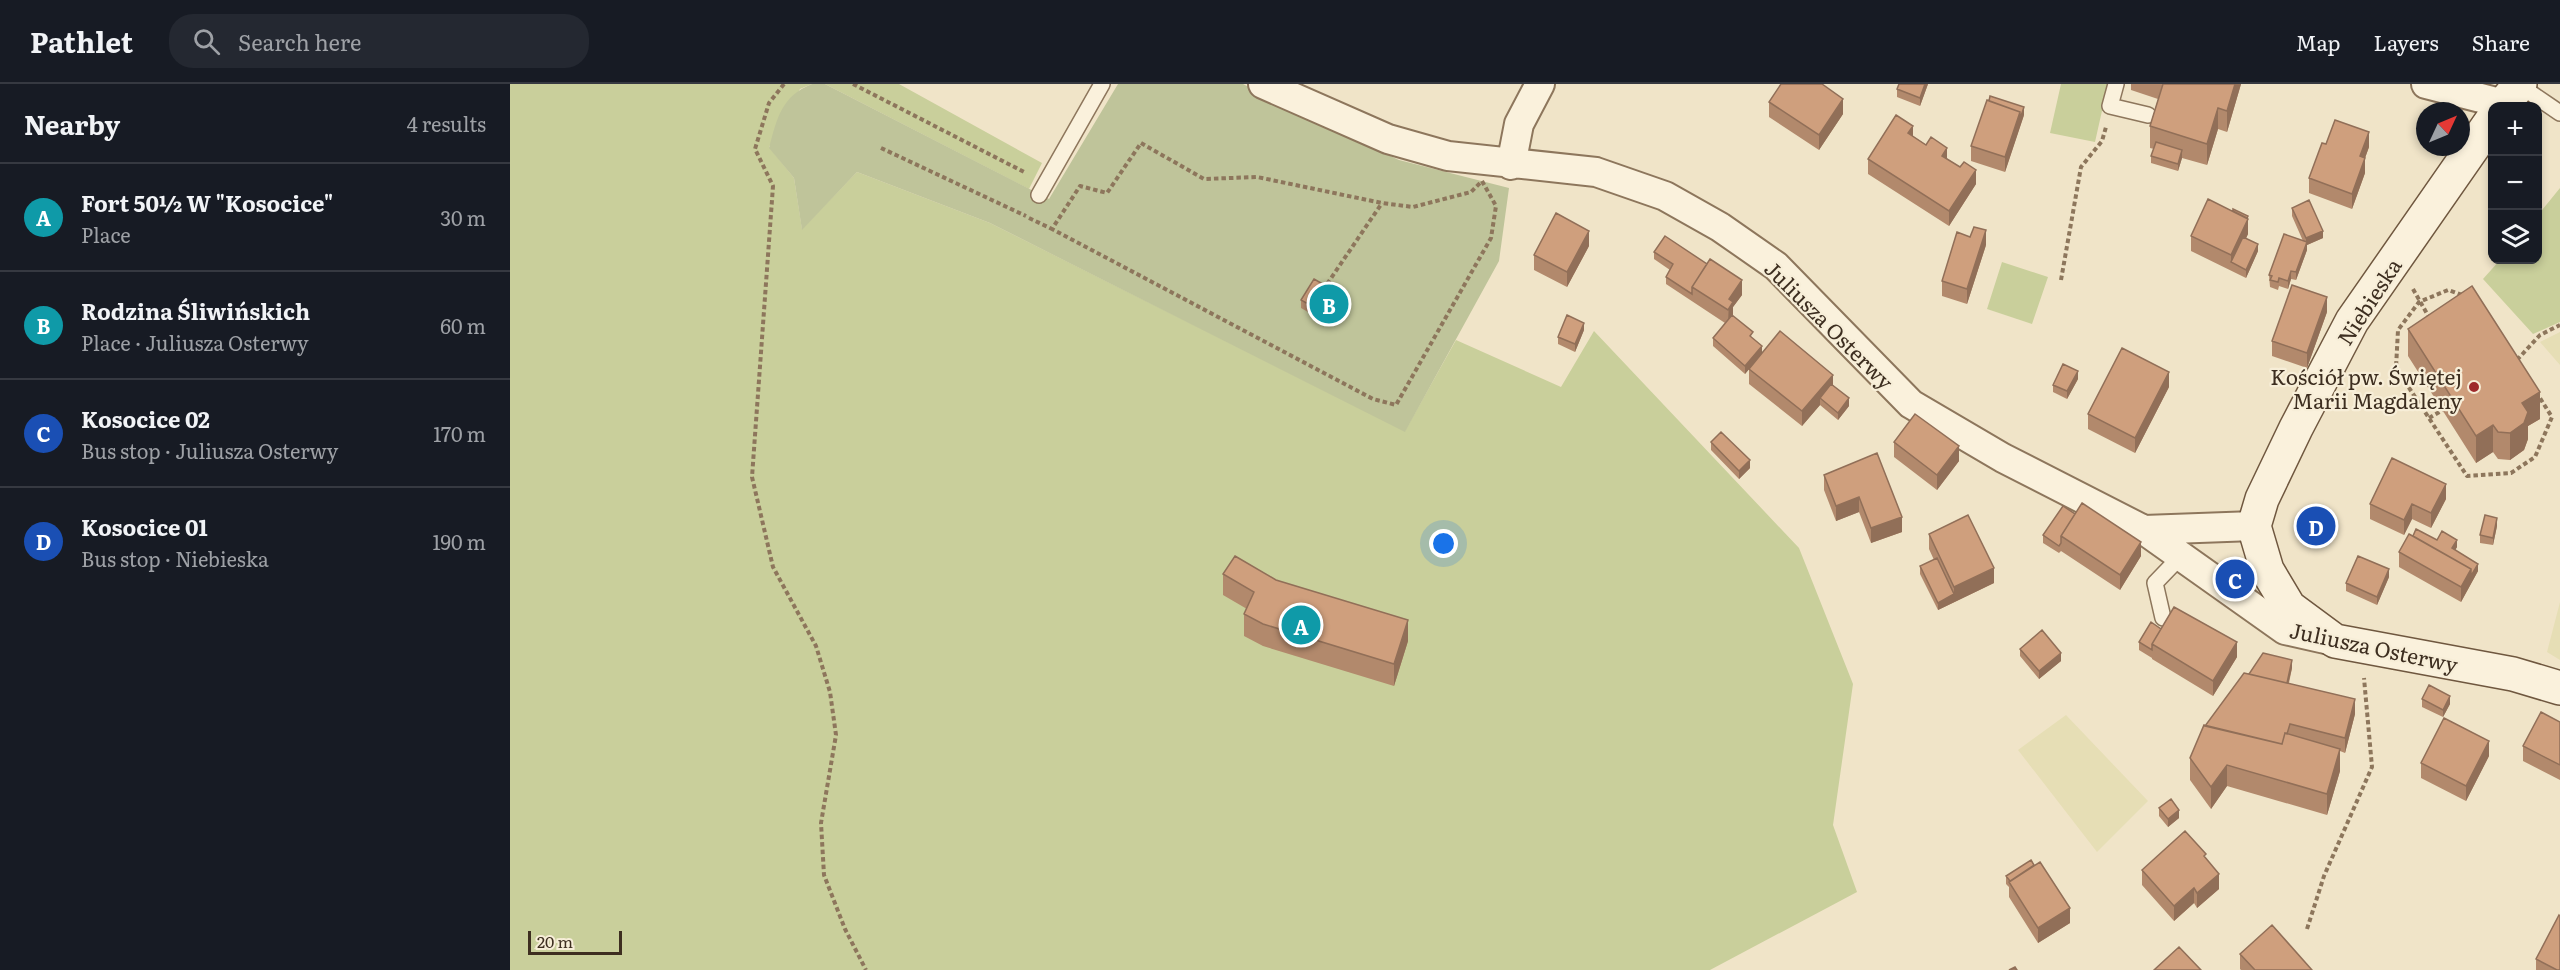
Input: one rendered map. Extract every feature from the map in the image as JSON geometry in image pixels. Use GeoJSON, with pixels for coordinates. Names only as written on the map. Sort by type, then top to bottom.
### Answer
{"type":"FeatureCollection","features":[{"type":"Feature","properties":{"kind":"street","name":"Juliusza Osterwy"},"geometry":{"type":"LineString","coordinates":[[1263,84],[1388,139],[1448,156],[1510,165],[1596,172],[1665,196],[1719,227],[1776,266],[1911,404],[2003,458],[2144,530],[2285,630],[2513,674],[2560,688]]}},
{"type":"Feature","properties":{"kind":"street"},"geometry":{"type":"LineString","coordinates":[[1510,165],[1519,124],[1540,84]]}},
{"type":"Feature","properties":{"kind":"street"},"geometry":{"type":"LineString","coordinates":[[2426,84],[2507,100]]}},
{"type":"Feature","properties":{"kind":"street","name":"Niebieska"},"geometry":{"type":"LineString","coordinates":[[2254,526],[2262,499],[2352,321],[2507,100]]}},
{"type":"Feature","properties":{"kind":"street","name":"Juliusza Osterwy"},"geometry":{"type":"LineString","coordinates":[[2144,530],[2254,526]]}},
{"type":"Feature","properties":{"kind":"street"},"geometry":{"type":"LineString","coordinates":[[2254,526],[2267,570],[2289,608],[2335,641]]}},
{"type":"Feature","properties":{"kind":"lane"},"geometry":{"type":"LineString","coordinates":[[1042,189],[1102,84]]}},
{"type":"Feature","properties":{"kind":"lane"},"geometry":{"type":"LineString","coordinates":[[2116,84],[2110,106],[2148,115]]}},
{"type":"Feature","properties":{"kind":"lane"},"geometry":{"type":"LineString","coordinates":[[2507,100],[2560,113]]}},
{"type":"Feature","properties":{"kind":"lane"},"geometry":{"type":"LineString","coordinates":[[2163,618],[2155,583],[2181,556]]}},
{"type":"Feature","properties":{"kind":"path"},"geometry":{"type":"LineString","coordinates":[[784,84],[769,103],[755,149],[773,186],[752,477],[773,567],[816,646],[830,692],[836,735],[821,823],[824,875],[845,929],[866,970]]}},
{"type":"Feature","properties":{"kind":"path"},"geometry":{"type":"LineString","coordinates":[[853,84],[1042,189],[1026,217]]}},
{"type":"Feature","properties":{"kind":"path"},"geometry":{"type":"LineString","coordinates":[[2061,280],[2081,167],[2102,141]]}},
{"type":"Feature","properties":{"kind":"path"},"geometry":{"type":"LineString","coordinates":[[881,148],[1052,229],[1373,399],[1396,405],[1491,238],[1496,206],[1482,181],[1471,192],[1413,207],[1382,203],[1257,177],[1204,179],[1141,143],[1107,193],[1080,186],[1052,229]]}},
{"type":"Feature","properties":{"kind":"path"},"geometry":{"type":"LineString","coordinates":[[1322,292],[1382,203]]}},
{"type":"Feature","properties":{"kind":"path"},"geometry":{"type":"LineString","coordinates":[[2410,284],[2434,325]]}},
{"type":"Feature","properties":{"kind":"path"},"geometry":{"type":"LineString","coordinates":[[2469,297],[2448,290],[2419,302],[2398,330],[2396,368],[2467,476],[2511,473],[2535,457],[2552,417],[2534,388]]}},
{"type":"Feature","properties":{"kind":"path"},"geometry":{"type":"LineString","coordinates":[[2511,362],[2517,359],[2540,335],[2560,325]]}},
{"type":"Feature","properties":{"kind":"path"},"geometry":{"type":"LineString","coordinates":[[2517,359],[2523,368]]}},
{"type":"Feature","properties":{"kind":"path"},"geometry":{"type":"LineString","coordinates":[[2429,418],[2443,410]]}},
{"type":"Feature","properties":{"kind":"path"},"geometry":{"type":"LineString","coordinates":[[2307,929],[2324,876],[2372,767],[2367,704]]}},
{"type":"Feature","properties":{"kind":"shaded area"},"geometry":{"type":"Polygon","coordinates":[[[2560,332],[2560,365],[2540,342],[2560,332]]]}},
{"type":"Feature","properties":{"kind":"shaded area"},"geometry":{"type":"Polygon","coordinates":[[[2560,602],[2560,660],[2547,652],[2560,602]]]}},
{"type":"Feature","properties":{"kind":"shaded area"},"geometry":{"type":"Polygon","coordinates":[[[2066,715],[2148,801],[2097,852],[2018,750],[2066,715]]]}},
{"type":"Feature","properties":{"kind":"green space"},"geometry":{"type":"Polygon","coordinates":[[[510,84],[812,84],[800,89],[769,147],[794,178],[802,229],[857,172],[990,223],[1405,431],[1456,340],[1561,387],[1594,331],[1799,548],[1853,684],[1833,825],[1857,892],[1710,970],[510,970],[510,84]]]}},
{"type":"Feature","properties":{"kind":"green space"},"geometry":{"type":"Polygon","coordinates":[[[812,84],[825,84],[1049,199],[1118,84],[1243,84],[1320,124],[1399,160],[1509,188],[1499,261],[1405,432],[990,223],[857,172],[802,230],[794,178],[769,148],[778,118],[787,102],[793,95],[812,84]]]}},
{"type":"Feature","properties":{"kind":"green space"},"geometry":{"type":"Polygon","coordinates":[[[825,84],[899,84],[1042,163],[1029,189],[825,84]]]}},
{"type":"Feature","properties":{"kind":"green space"},"geometry":{"type":"Polygon","coordinates":[[[2061,84],[2108,84],[2095,142],[2050,133],[2061,84]]]}},
{"type":"Feature","properties":{"kind":"green space"},"geometry":{"type":"Polygon","coordinates":[[[2560,188],[2560,322],[2533,334],[2483,279],[2496,264],[2542,264],[2542,210],[2560,188]]]}},
{"type":"Feature","properties":{"kind":"green space"},"geometry":{"type":"Polygon","coordinates":[[[2002,262],[2048,277],[2032,324],[1987,309],[2002,262]]]}},
{"type":"Feature","properties":{"kind":"building"},"geometry":{"type":"Polygon","coordinates":[[[1781,84],[1822,84],[1843,99],[1819,135],[1769,102],[1781,84]]]}},
{"type":"Feature","properties":{"kind":"building"},"geometry":{"type":"Polygon","coordinates":[[[1899,84],[1925,84],[1920,98],[1897,89],[1899,84]]]}},
{"type":"Feature","properties":{"kind":"building"},"geometry":{"type":"Polygon","coordinates":[[[2163,84],[2235,84],[2227,111],[2218,108],[2207,144],[2150,126],[2163,84]]]}},
{"type":"Feature","properties":{"kind":"building"},"geometry":{"type":"Polygon","coordinates":[[[1990,96],[2024,107],[2020,119],[2020,112],[1989,101],[1990,96]]]}},
{"type":"Feature","properties":{"kind":"building"},"geometry":{"type":"Polygon","coordinates":[[[1987,100],[2020,112],[2005,157],[1971,146],[1987,100]]]}},
{"type":"Feature","properties":{"kind":"building"},"geometry":{"type":"Polygon","coordinates":[[[1896,115],[1913,126],[1908,133],[1926,145],[1931,137],[1947,148],[1942,156],[1960,167],[1964,162],[1976,170],[1949,211],[1868,159],[1896,115]]]}},
{"type":"Feature","properties":{"kind":"building"},"geometry":{"type":"Polygon","coordinates":[[[2335,120],[2369,132],[2360,156],[2365,158],[2352,194],[2309,178],[2322,143],[2326,144],[2335,120]]]}},
{"type":"Feature","properties":{"kind":"building"},"geometry":{"type":"Polygon","coordinates":[[[2156,142],[2182,150],[2178,164],[2151,156],[2156,142]]]}},
{"type":"Feature","properties":{"kind":"building"},"geometry":{"type":"Polygon","coordinates":[[[2208,199],[2248,219],[2231,255],[2191,236],[2208,199]]]}},
{"type":"Feature","properties":{"kind":"building"},"geometry":{"type":"Polygon","coordinates":[[[2309,200],[2323,231],[2306,238],[2292,208],[2309,200]]]}},
{"type":"Feature","properties":{"kind":"building"},"geometry":{"type":"Polygon","coordinates":[[[2233,209],[2248,216],[2247,218],[2233,211],[2233,209]]]}},
{"type":"Feature","properties":{"kind":"building"},"geometry":{"type":"Polygon","coordinates":[[[1556,213],[1589,231],[1567,272],[1534,255],[1556,213]]]}},
{"type":"Feature","properties":{"kind":"building"},"geometry":{"type":"Polygon","coordinates":[[[1974,227],[1986,230],[1967,289],[1942,281],[1957,232],[1970,237],[1974,227]]]}},
{"type":"Feature","properties":{"kind":"building"},"geometry":{"type":"Polygon","coordinates":[[[2284,234],[2307,242],[2296,272],[2291,271],[2288,281],[2279,278],[2278,282],[2270,280],[2272,276],[2269,275],[2284,234]]]}},
{"type":"Feature","properties":{"kind":"building"},"geometry":{"type":"Polygon","coordinates":[[[1665,236],[1707,264],[1692,287],[1692,294],[1666,277],[1673,264],[1654,252],[1665,236]]]}},
{"type":"Feature","properties":{"kind":"building"},"geometry":{"type":"Polygon","coordinates":[[[2243,237],[2258,244],[2246,270],[2231,262],[2243,237]]]}},
{"type":"Feature","properties":{"kind":"building"},"geometry":{"type":"Polygon","coordinates":[[[1710,259],[1742,280],[1729,299],[1733,302],[1728,310],[1692,287],[1710,259]]]}},
{"type":"Feature","properties":{"kind":"building"},"geometry":{"type":"Polygon","coordinates":[[[1314,279],[1328,287],[1315,308],[1301,300],[1314,279]]]}},
{"type":"Feature","properties":{"kind":"building"},"geometry":{"type":"Polygon","coordinates":[[[2292,285],[2327,297],[2307,353],[2272,341],[2292,285]]]}},
{"type":"Feature","properties":{"kind":"building","name":"Kościół pw. Świętej Marii Magdaleny"},"geometry":{"type":"Polygon","coordinates":[[[2472,286],[2540,392],[2522,403],[2528,412],[2524,423],[2510,433],[2498,432],[2493,425],[2476,436],[2408,329],[2472,286]]]}},
{"type":"Feature","properties":{"kind":"building"},"geometry":{"type":"Polygon","coordinates":[[[1567,315],[1584,323],[1575,344],[1558,337],[1567,315]]]}},
{"type":"Feature","properties":{"kind":"building"},"geometry":{"type":"Polygon","coordinates":[[[1732,315],[1753,332],[1750,336],[1762,346],[1745,366],[1713,338],[1732,315]]]}},
{"type":"Feature","properties":{"kind":"building"},"geometry":{"type":"Polygon","coordinates":[[[1780,331],[1833,375],[1802,411],[1749,369],[1780,331]]]}},
{"type":"Feature","properties":{"kind":"building"},"geometry":{"type":"Polygon","coordinates":[[[2122,348],[2169,372],[2135,438],[2088,414],[2122,348]]]}},
{"type":"Feature","properties":{"kind":"building"},"geometry":{"type":"Polygon","coordinates":[[[2063,364],[2078,371],[2067,391],[2053,385],[2063,364]]]}},
{"type":"Feature","properties":{"kind":"building"},"geometry":{"type":"Polygon","coordinates":[[[1831,384],[1849,398],[1838,413],[1820,398],[1831,384]]]}},
{"type":"Feature","properties":{"kind":"building"},"geometry":{"type":"Polygon","coordinates":[[[1915,414],[1959,446],[1937,475],[1894,442],[1915,414]]]}},
{"type":"Feature","properties":{"kind":"building"},"geometry":{"type":"Polygon","coordinates":[[[1721,432],[1750,460],[1739,471],[1711,442],[1721,432]]]}},
{"type":"Feature","properties":{"kind":"building"},"geometry":{"type":"Polygon","coordinates":[[[1877,453],[1902,517],[1871,528],[1859,497],[1836,506],[1824,475],[1877,453]]]}},
{"type":"Feature","properties":{"kind":"building"},"geometry":{"type":"Polygon","coordinates":[[[2392,458],[2446,484],[2431,513],[2412,504],[2404,520],[2370,504],[2392,458]]]}},
{"type":"Feature","properties":{"kind":"building"},"geometry":{"type":"Polygon","coordinates":[[[2082,503],[2141,542],[2120,575],[2061,536],[2082,503]]]}},
{"type":"Feature","properties":{"kind":"building"},"geometry":{"type":"Polygon","coordinates":[[[2063,506],[2075,514],[2061,536],[2059,546],[2043,535],[2063,506]]]}},
{"type":"Feature","properties":{"kind":"building"},"geometry":{"type":"Polygon","coordinates":[[[1968,515],[1994,568],[1954,587],[1929,534],[1968,515]]]}},
{"type":"Feature","properties":{"kind":"building"},"geometry":{"type":"Polygon","coordinates":[[[2485,515],[2497,518],[2493,538],[2480,535],[2485,515]]]}},
{"type":"Feature","properties":{"kind":"building"},"geometry":{"type":"Polygon","coordinates":[[[2416,529],[2437,540],[2442,531],[2457,540],[2452,548],[2478,564],[2471,576],[2471,569],[2413,536],[2416,529]]]}},
{"type":"Feature","properties":{"kind":"building"},"geometry":{"type":"Polygon","coordinates":[[[2409,534],[2471,569],[2461,587],[2399,552],[2409,534]]]}},
{"type":"Feature","properties":{"kind":"building"},"geometry":{"type":"Polygon","coordinates":[[[1235,556],[1276,580],[1408,620],[1394,664],[1263,624],[1244,614],[1254,592],[1223,574],[1235,556]]]}},
{"type":"Feature","properties":{"kind":"building"},"geometry":{"type":"Polygon","coordinates":[[[2358,556],[2389,569],[2377,597],[2346,583],[2358,556]]]}},
{"type":"Feature","properties":{"kind":"building"},"geometry":{"type":"Polygon","coordinates":[[[1937,558],[1954,594],[1938,603],[1920,566],[1937,558]]]}},
{"type":"Feature","properties":{"kind":"building"},"geometry":{"type":"Polygon","coordinates":[[[2174,607],[2237,642],[2213,681],[2152,644],[2174,607]]]}},
{"type":"Feature","properties":{"kind":"building"},"geometry":{"type":"Polygon","coordinates":[[[2151,622],[2161,629],[2152,644],[2152,650],[2139,642],[2151,622]]]}},
{"type":"Feature","properties":{"kind":"building"},"geometry":{"type":"Polygon","coordinates":[[[2042,630],[2061,653],[2039,671],[2020,649],[2042,630]]]}},
{"type":"Feature","properties":{"kind":"building"},"geometry":{"type":"Polygon","coordinates":[[[2263,653],[2292,660],[2287,683],[2249,674],[2263,653]]]}},
{"type":"Feature","properties":{"kind":"building"},"geometry":{"type":"Polygon","coordinates":[[[2244,673],[2355,699],[2345,738],[2290,724],[2282,744],[2205,726],[2244,673]]]}},
{"type":"Feature","properties":{"kind":"building"},"geometry":{"type":"Polygon","coordinates":[[[2429,685],[2450,696],[2443,710],[2422,699],[2429,685]]]}},
{"type":"Feature","properties":{"kind":"building"},"geometry":{"type":"Polygon","coordinates":[[[2541,712],[2560,722],[2560,765],[2523,746],[2541,712]]]}},
{"type":"Feature","properties":{"kind":"building"},"geometry":{"type":"Polygon","coordinates":[[[2444,718],[2489,741],[2466,786],[2421,763],[2444,718]]]}},
{"type":"Feature","properties":{"kind":"building"},"geometry":{"type":"Polygon","coordinates":[[[2204,725],[2282,744],[2285,733],[2340,749],[2327,794],[2227,765],[2211,787],[2190,758],[2204,725]]]}},
{"type":"Feature","properties":{"kind":"building"},"geometry":{"type":"Polygon","coordinates":[[[2171,799],[2179,810],[2168,819],[2159,808],[2171,799]]]}},
{"type":"Feature","properties":{"kind":"building"},"geometry":{"type":"Polygon","coordinates":[[[2185,831],[2206,854],[2204,856],[2219,874],[2197,893],[2194,888],[2174,906],[2142,870],[2185,831]]]}},
{"type":"Feature","properties":{"kind":"building"},"geometry":{"type":"Polygon","coordinates":[[[2031,860],[2034,865],[2010,881],[2006,876],[2031,860]]]}},
{"type":"Feature","properties":{"kind":"building"},"geometry":{"type":"Polygon","coordinates":[[[2040,862],[2070,908],[2038,928],[2009,882],[2040,862]]]}},
{"type":"Feature","properties":{"kind":"building"},"geometry":{"type":"Polygon","coordinates":[[[2559,915],[2560,970],[2557,970],[2536,959],[2559,915]]]}},
{"type":"Feature","properties":{"kind":"building"},"geometry":{"type":"Polygon","coordinates":[[[2272,925],[2312,970],[2255,970],[2240,954],[2272,925]]]}},
{"type":"Feature","properties":{"kind":"building"},"geometry":{"type":"Polygon","coordinates":[[[2179,947],[2201,970],[2154,970],[2179,947]]]}},
{"type":"Feature","properties":{"kind":"place","name":"Rodzina Śliwińskich"},"geometry":{"type":"Point","coordinates":[1329,304]}},
{"type":"Feature","properties":{"kind":"place","name":"Kościół pw. Świętej Marii Magdaleny"},"geometry":{"type":"Point","coordinates":[2474,387]}},
{"type":"Feature","properties":{"kind":"place","name":"Kosocice 01"},"geometry":{"type":"Point","coordinates":[2316,526]}},
{"type":"Feature","properties":{"kind":"place","name":"Kosocice 02"},"geometry":{"type":"Point","coordinates":[2235,579]}},
{"type":"Feature","properties":{"kind":"place","name":"Fort 50½ W \"Kosocice\""},"geometry":{"type":"Point","coordinates":[1301,625]}}]}
